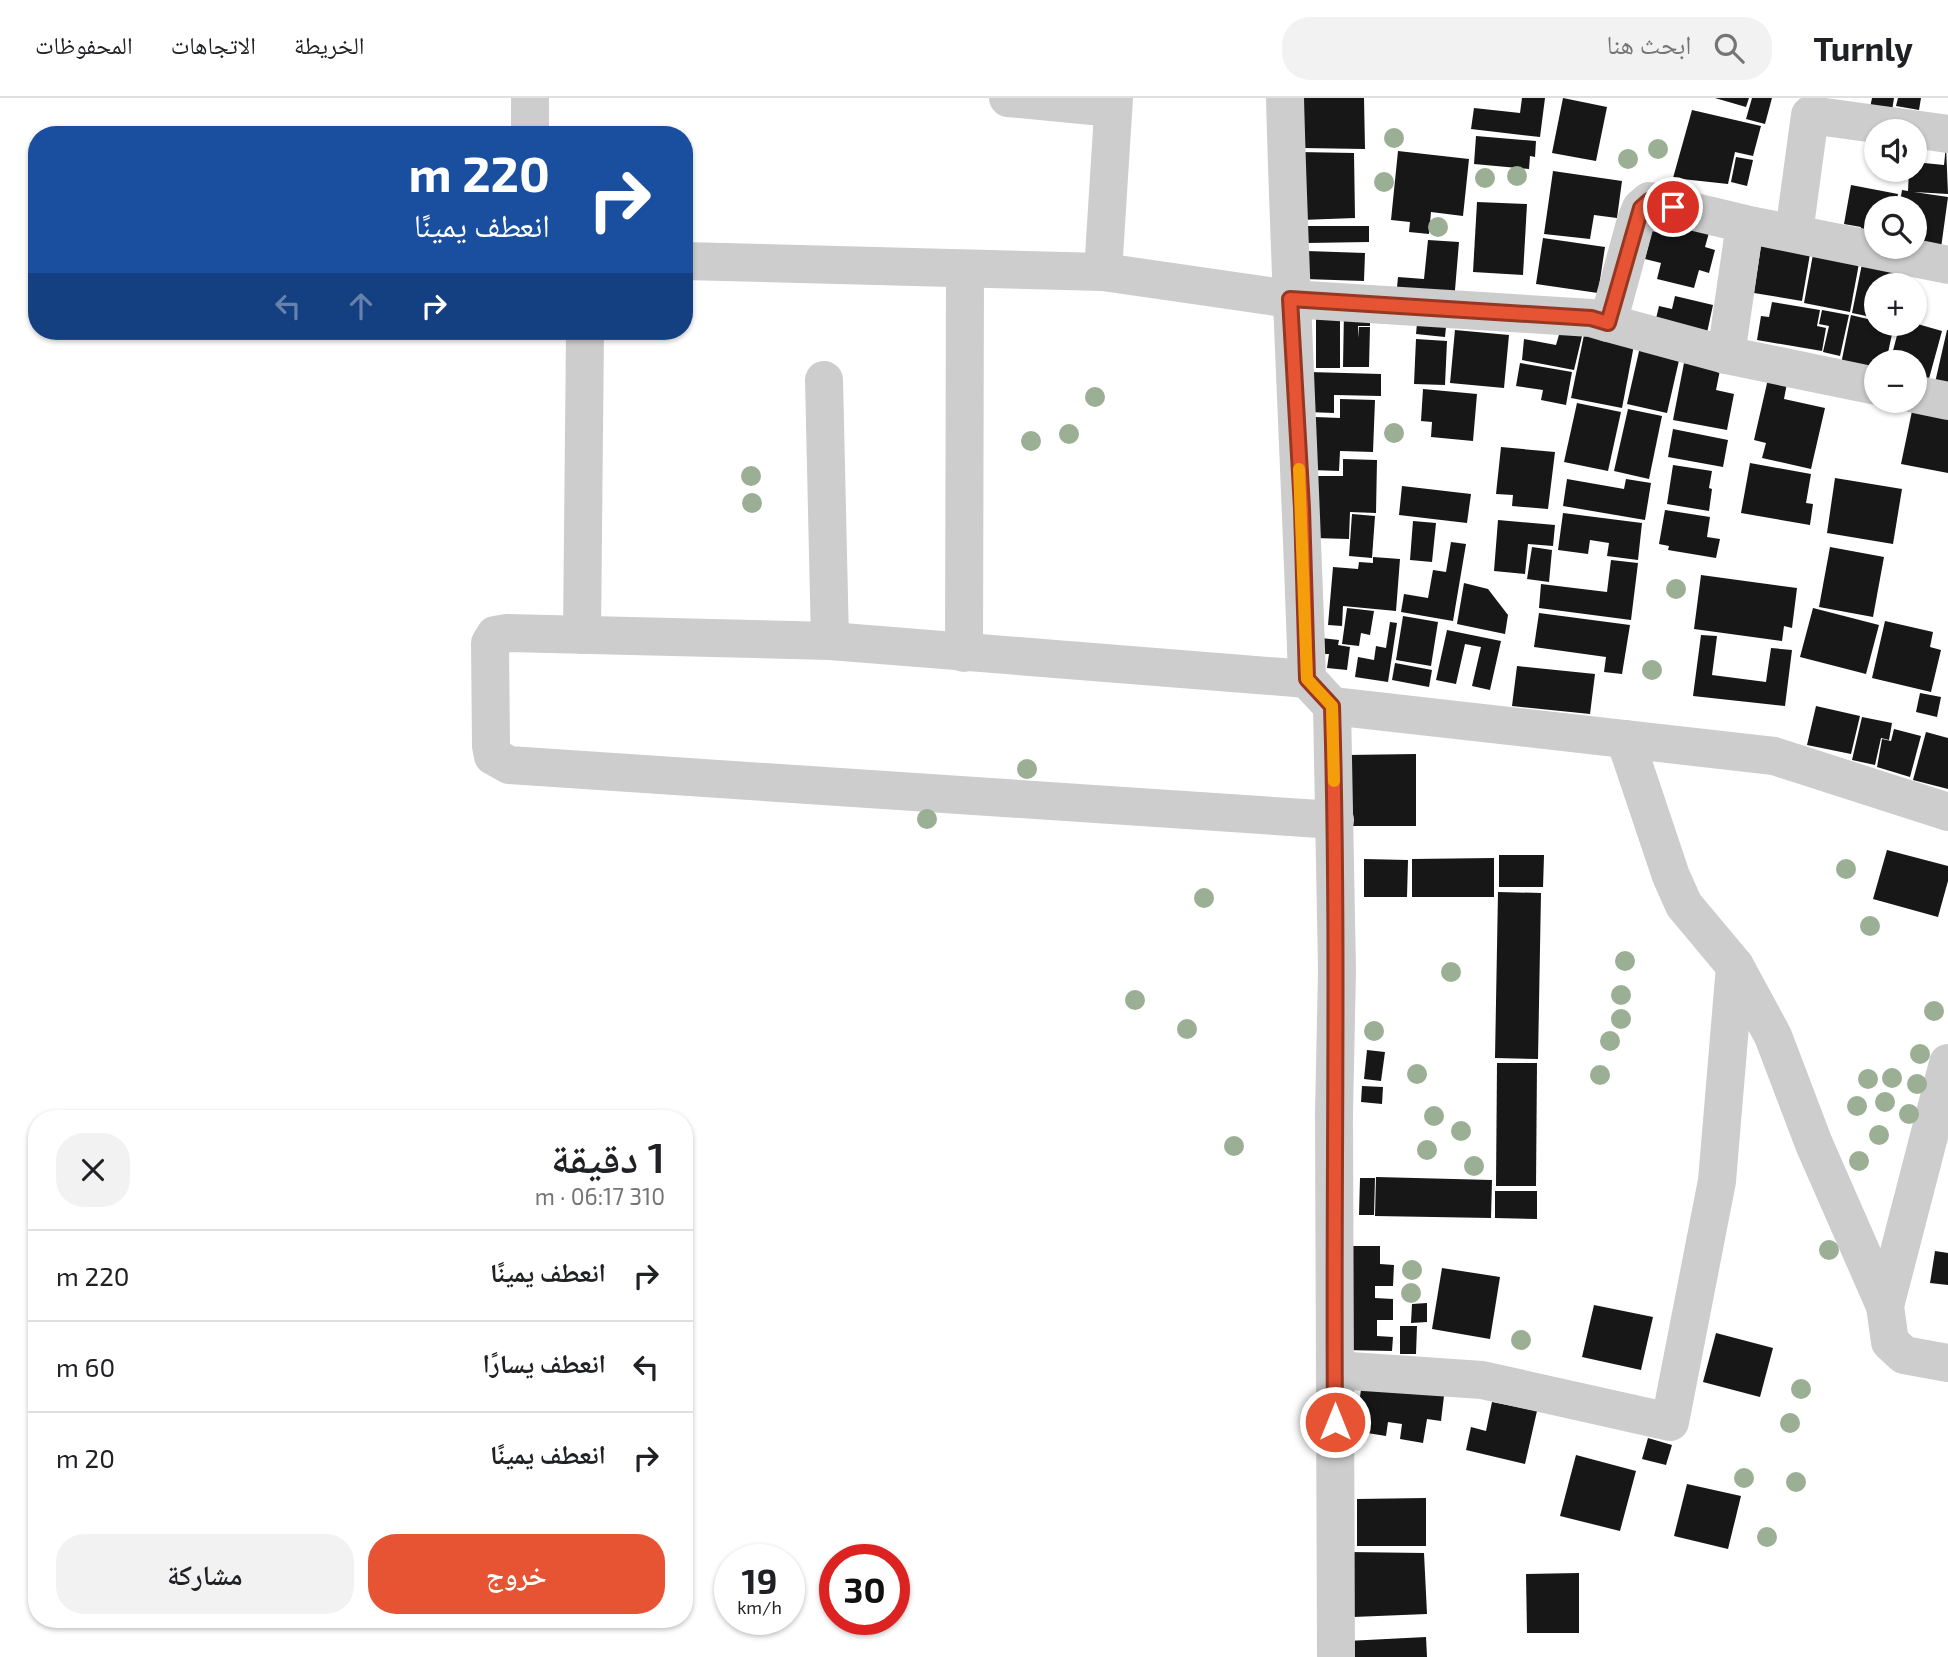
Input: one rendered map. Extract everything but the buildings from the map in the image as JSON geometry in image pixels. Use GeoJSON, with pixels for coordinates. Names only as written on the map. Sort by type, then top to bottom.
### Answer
{"type":"FeatureCollection","features":[{"type":"Feature","properties":{"kind":"street"},"geometry":{"type":"LineString","coordinates":[[530,98],[530,126]]}},
{"type":"Feature","properties":{"kind":"street"},"geometry":{"type":"LineString","coordinates":[[1008,98],[1113,103],[1103,272]]}},
{"type":"Feature","properties":{"kind":"street"},"geometry":{"type":"LineString","coordinates":[[1285,98],[1290,299],[1302,508],[1319,693],[1335,820],[1336,1657]]}},
{"type":"Feature","properties":{"kind":"street"},"geometry":{"type":"LineString","coordinates":[[1794,233],[1810,115],[1948,134]]}},
{"type":"Feature","properties":{"kind":"street"},"geometry":{"type":"LineString","coordinates":[[1608,323],[1636,220],[1641,208],[1649,201],[1745,224],[1948,265]]}},
{"type":"Feature","properties":{"kind":"street"},"geometry":{"type":"LineString","coordinates":[[1726,355],[1745,224]]}},
{"type":"Feature","properties":{"kind":"street"},"geometry":{"type":"LineString","coordinates":[[693,261],[1103,272],[1290,299],[1591,318],[1726,355],[1864,384]]}},
{"type":"Feature","properties":{"kind":"street"},"geometry":{"type":"LineString","coordinates":[[964,653],[965,270]]}},
{"type":"Feature","properties":{"kind":"street"},"geometry":{"type":"LineString","coordinates":[[582,635],[585,340]]}},
{"type":"Feature","properties":{"kind":"street"},"geometry":{"type":"LineString","coordinates":[[824,380],[830,641]]}},
{"type":"Feature","properties":{"kind":"street"},"geometry":{"type":"LineString","coordinates":[[1927,397],[1948,401]]}},
{"type":"Feature","properties":{"kind":"street"},"geometry":{"type":"LineString","coordinates":[[1335,820],[523,766],[501,762],[493,755],[492,746],[490,643],[495,635],[508,633],[830,641],[964,653],[1319,693],[1625,739],[1774,757],[1948,812]]}},
{"type":"Feature","properties":{"kind":"street"},"geometry":{"type":"LineString","coordinates":[[1625,739],[1671,876],[1684,905],[1735,966],[1773,1036],[1814,1144],[1885,1306],[1890,1342],[1904,1355],[1948,1363]]}},
{"type":"Feature","properties":{"kind":"street"},"geometry":{"type":"LineString","coordinates":[[1335,1370],[1482,1380],[1670,1422],[1717,1181],[1735,966]]}},
{"type":"Feature","properties":{"kind":"street"},"geometry":{"type":"LineString","coordinates":[[1885,1306],[1948,1063]]}},
{"type":"Feature","properties":{"kind":"slow traffic"},"geometry":{"type":"LineString","coordinates":[[1299,469],[1307,679],[1332,706],[1334,781]]}},
{"type":"Feature","properties":{"kind":"route"},"geometry":{"type":"LineString","coordinates":[[1335,1422],[1334,1114],[1337,970],[1332,706],[1307,679],[1302,508],[1290,299],[1591,318],[1608,323],[1641,208],[1649,201],[1673,207]]}}]}
